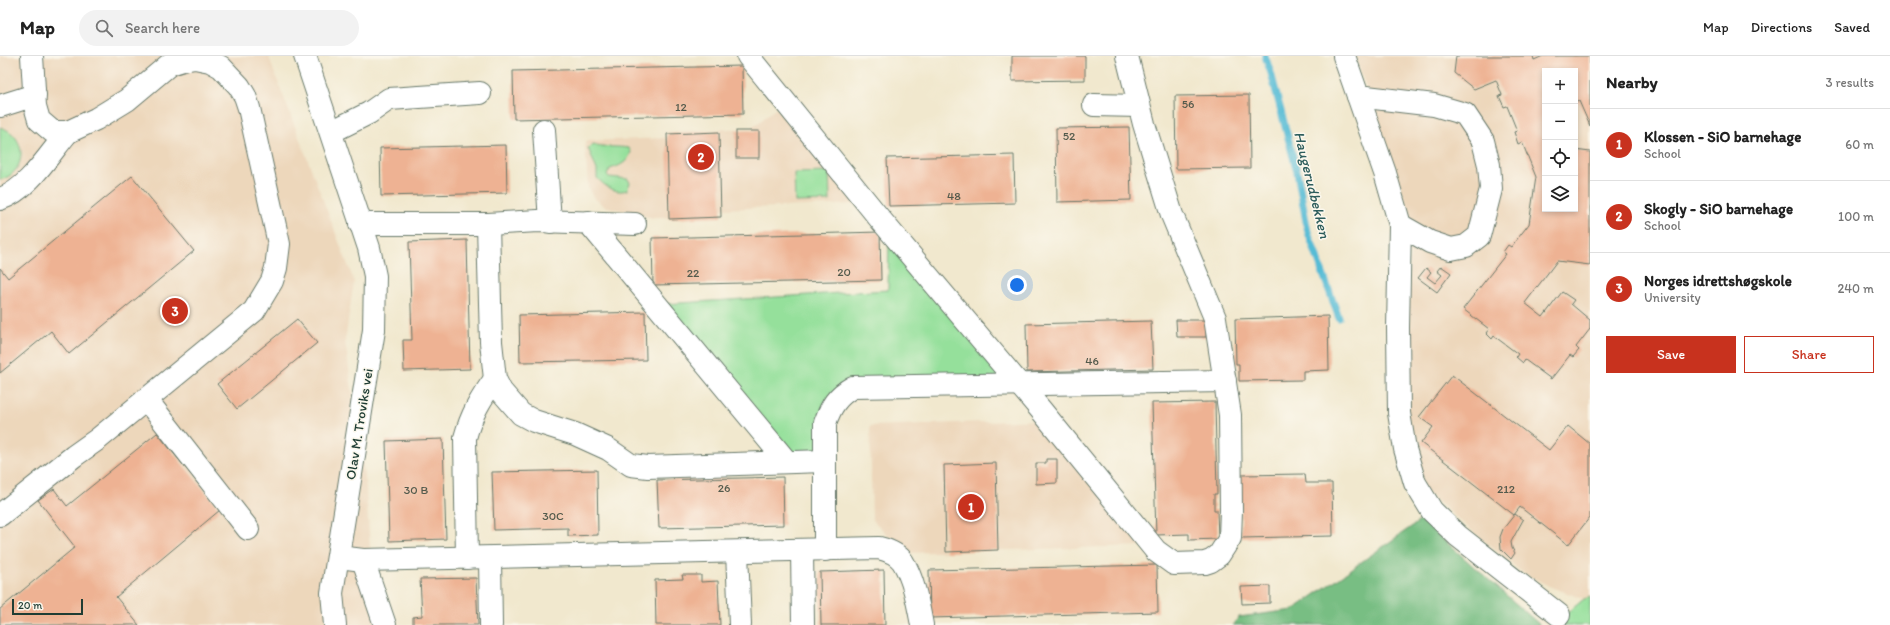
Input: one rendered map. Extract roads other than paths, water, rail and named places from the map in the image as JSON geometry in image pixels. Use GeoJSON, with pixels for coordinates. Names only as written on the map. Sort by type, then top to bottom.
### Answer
{"type":"FeatureCollection","features":[{"type":"Feature","properties":{"kind":"street"},"geometry":{"type":"LineString","coordinates":[[0,515],[74,456],[98,439],[254,311],[267,291],[276,268],[279,244],[250,108],[239,86],[220,62],[195,58],[170,64],[127,100],[96,119],[68,132],[53,132],[39,120],[35,106],[32,56]]}},
{"type":"Feature","properties":{"kind":"street","name":"Olav M. Troviks vei"},"geometry":{"type":"LineString","coordinates":[[305,56],[369,248],[375,276],[374,330],[339,557],[332,593],[335,625]]}},
{"type":"Feature","properties":{"kind":"street"},"geometry":{"type":"LineString","coordinates":[[748,56],[880,219],[1020,385],[1156,551],[1174,564],[1211,561],[1219,555],[1230,538],[1230,415],[1215,318],[1172,214],[1139,106],[1127,56]]}},
{"type":"Feature","properties":{"kind":"street"},"geometry":{"type":"LineString","coordinates":[[1344,56],[1385,173],[1400,225],[1398,328],[1399,413],[1405,449],[1415,483],[1432,511],[1458,536],[1559,615]]}},
{"type":"Feature","properties":{"kind":"street"},"geometry":{"type":"LineString","coordinates":[[331,132],[370,113],[389,99],[480,93]]}},
{"type":"Feature","properties":{"kind":"street"},"geometry":{"type":"LineString","coordinates":[[0,106],[35,95]]}},
{"type":"Feature","properties":{"kind":"street"},"geometry":{"type":"LineString","coordinates":[[1358,96],[1434,105],[1465,114],[1483,141],[1489,165],[1491,189],[1479,236],[1466,246],[1451,249],[1430,242],[1400,225]]}},
{"type":"Feature","properties":{"kind":"street"},"geometry":{"type":"LineString","coordinates":[[1094,105],[1139,106]]}},
{"type":"Feature","properties":{"kind":"street"},"geometry":{"type":"LineString","coordinates":[[544,130],[550,222]]}},
{"type":"Feature","properties":{"kind":"street"},"geometry":{"type":"LineString","coordinates":[[0,199],[6,197],[25,183],[68,132]]}},
{"type":"Feature","properties":{"kind":"street"},"geometry":{"type":"LineString","coordinates":[[360,224],[488,224],[550,222],[635,224]]}},
{"type":"Feature","properties":{"kind":"street"},"geometry":{"type":"LineString","coordinates":[[588,222],[787,462]]}},
{"type":"Feature","properties":{"kind":"street"},"geometry":{"type":"LineString","coordinates":[[488,224],[491,342],[495,379],[501,391],[521,414],[534,421],[575,434],[608,449],[631,465],[648,467],[824,461]]}},
{"type":"Feature","properties":{"kind":"street"},"geometry":{"type":"LineString","coordinates":[[467,558],[465,438],[470,419],[476,407],[495,379]]}},
{"type":"Feature","properties":{"kind":"street"},"geometry":{"type":"LineString","coordinates":[[825,550],[825,423],[830,407],[841,394],[853,387],[1225,381]]}},
{"type":"Feature","properties":{"kind":"street"},"geometry":{"type":"LineString","coordinates":[[146,399],[248,529]]}},
{"type":"Feature","properties":{"kind":"street"},"geometry":{"type":"LineString","coordinates":[[339,557],[363,560],[490,558],[879,548],[889,550],[903,560],[912,585],[922,625]]}},
{"type":"Feature","properties":{"kind":"street"},"geometry":{"type":"LineString","coordinates":[[802,550],[803,625]]}},
{"type":"Feature","properties":{"kind":"street"},"geometry":{"type":"LineString","coordinates":[[737,552],[740,625]]}},
{"type":"Feature","properties":{"kind":"street"},"geometry":{"type":"LineString","coordinates":[[490,558],[490,625]]}},
{"type":"Feature","properties":{"kind":"street"},"geometry":{"type":"LineString","coordinates":[[363,560],[385,625]]}},
{"type":"Feature","properties":{"kind":"waterway","name":"Haugerudbekken"},"geometry":{"type":"LineString","coordinates":[[1265,56],[1271,73],[1297,172],[1308,232],[1339,318]]}},
{"type":"Feature","properties":{"kind":"place","name":"Skogly - SiO barnehage"},"geometry":{"type":"Point","coordinates":[701,157]}},
{"type":"Feature","properties":{"kind":"place","name":"Norges idrettshøgskole"},"geometry":{"type":"Point","coordinates":[175,311]}},
{"type":"Feature","properties":{"kind":"place","name":"Klossen - SiO barnehage"},"geometry":{"type":"Point","coordinates":[971,507]}}]}
